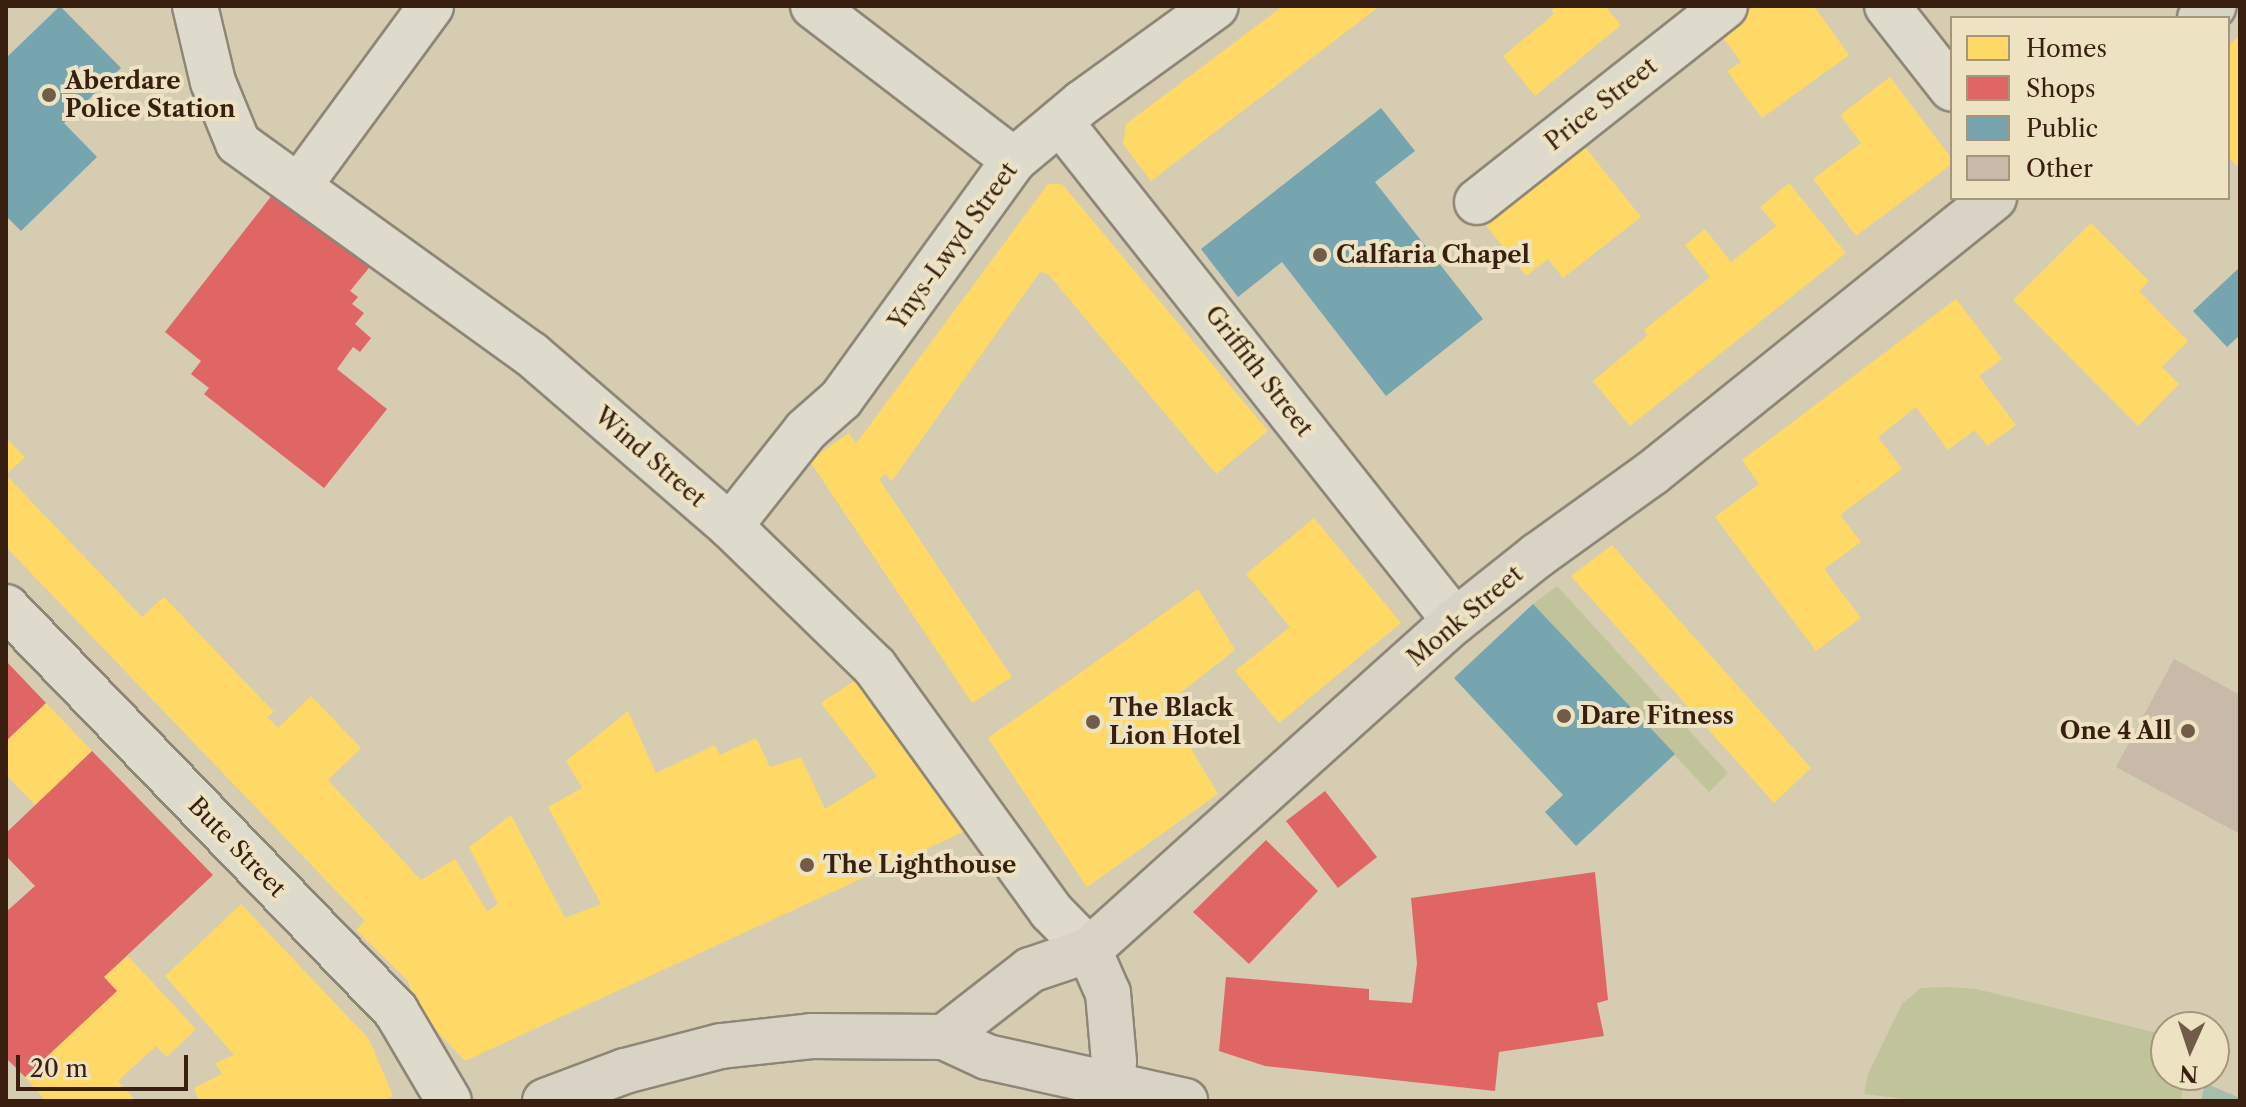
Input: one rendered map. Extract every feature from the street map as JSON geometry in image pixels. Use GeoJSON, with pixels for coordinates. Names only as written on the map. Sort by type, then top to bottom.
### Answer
{"type":"FeatureCollection","features":[{"type":"Feature","properties":{"kind":"main road","name":"Monk Street"},"geometry":{"type":"LineString","coordinates":[[944,1037],[1030,970],[1089,950],[1455,621],[1538,555],[1652,473],[1992,200]]}},
{"type":"Feature","properties":{"kind":"main road"},"geometry":{"type":"LineString","coordinates":[[1089,950],[1108,993],[1114,1062],[1109,1083]]}},
{"type":"Feature","properties":{"kind":"main road"},"geometry":{"type":"LineString","coordinates":[[545,1101],[625,1071],[721,1046],[811,1036],[944,1037],[987,1057],[1185,1101]]}},
{"type":"Feature","properties":{"kind":"street","name":"Wind Street"},"geometry":{"type":"LineString","coordinates":[[195,6],[213,82],[238,143],[531,354],[730,526],[875,667],[1051,911],[1089,950]]}},
{"type":"Feature","properties":{"kind":"street"},"geometry":{"type":"LineString","coordinates":[[299,186],[431,6]]}},
{"type":"Feature","properties":{"kind":"street"},"geometry":{"type":"LineString","coordinates":[[813,6],[1014,160]]}},
{"type":"Feature","properties":{"kind":"street","name":"Ynys-Lwyd Street"},"geometry":{"type":"LineString","coordinates":[[730,526],[806,430],[841,399],[1014,160],[1082,103],[1216,6]]}},
{"type":"Feature","properties":{"kind":"street","name":"Price Street"},"geometry":{"type":"LineString","coordinates":[[1477,202],[1725,6]]}},
{"type":"Feature","properties":{"kind":"street"},"geometry":{"type":"LineString","coordinates":[[1887,6],[1950,86]]}},
{"type":"Feature","properties":{"kind":"street","name":"Griffith Street"},"geometry":{"type":"LineString","coordinates":[[1061,123],[1455,621]]}},
{"type":"Feature","properties":{"kind":"street","name":"Bute Street"},"geometry":{"type":"LineString","coordinates":[[6,607],[396,1011],[449,1101]]}},
{"type":"Feature","properties":{"kind":"green space"},"geometry":{"type":"Polygon","coordinates":[[[1557,586],[1728,773],[1709,792],[1533,604],[1557,586]]]}},
{"type":"Feature","properties":{"kind":"green space"},"geometry":{"type":"Polygon","coordinates":[[[1921,988],[1976,989],[2150,1031],[2150,1091],[2183,1091],[2181,1101],[1921,1101],[1864,1094],[1868,1074],[1902,1004],[1921,988]]]}},
{"type":"Feature","properties":{"kind":"shaded area"},"geometry":{"type":"Polygon","coordinates":[[[2203,1091],[2224,1091],[2240,1098],[2240,1101],[2201,1101],[2203,1091]]]}},
{"type":"Feature","properties":{"kind":"building: Homes"},"geometry":{"type":"Polygon","coordinates":[[[1283,6],[1380,6],[1151,181],[1123,144],[1126,124],[1283,6]]]}},
{"type":"Feature","properties":{"kind":"building: Homes"},"geometry":{"type":"Polygon","coordinates":[[[1556,6],[1605,6],[1621,25],[1535,96],[1503,56],[1554,14],[1551,10],[1556,6]]]}},
{"type":"Feature","properties":{"kind":"building: Homes"},"geometry":{"type":"Polygon","coordinates":[[[1755,6],[1814,6],[1849,55],[1762,118],[1727,71],[1741,62],[1719,32],[1755,6]]]}},
{"type":"Feature","properties":{"kind":"building: Homes"},"geometry":{"type":"Polygon","coordinates":[[[2240,35],[2240,169],[2230,159],[2230,44],[2240,35]]]}},
{"type":"Feature","properties":{"kind":"building: Homes"},"geometry":{"type":"Polygon","coordinates":[[[1890,77],[1950,156],[1950,166],[1856,236],[1813,179],[1861,143],[1840,115],[1890,77]]]}},
{"type":"Feature","properties":{"kind":"building: Homes"},"geometry":{"type":"Polygon","coordinates":[[[1581,142],[1641,217],[1563,278],[1548,259],[1526,276],[1482,220],[1581,142]]]}},
{"type":"Feature","properties":{"kind":"building: Homes"},"geometry":{"type":"Polygon","coordinates":[[[1789,183],[1846,253],[1630,426],[1593,381],[1648,335],[1644,330],[1710,277],[1685,245],[1705,229],[1731,262],[1776,226],[1760,207],[1789,183]]]}},
{"type":"Feature","properties":{"kind":"building: Homes"},"geometry":{"type":"Polygon","coordinates":[[[1048,184],[1062,184],[1268,431],[1216,474],[1048,274],[1040,272],[892,481],[885,474],[879,479],[1012,677],[972,703],[809,460],[849,433],[856,444],[1048,184]]]}},
{"type":"Feature","properties":{"kind":"building: Homes"},"geometry":{"type":"Polygon","coordinates":[[[2091,223],[2149,281],[2139,291],[2188,341],[2162,367],[2179,384],[2138,426],[2013,300],[2091,223]]]}},
{"type":"Feature","properties":{"kind":"building: Homes"},"geometry":{"type":"Polygon","coordinates":[[[1956,299],[2002,359],[1979,376],[2016,425],[1987,446],[1975,430],[1948,450],[1916,407],[1878,437],[1902,469],[1840,515],[1861,542],[1824,569],[1861,618],[1816,651],[1715,517],[1759,484],[1742,460],[1956,299]]]}},
{"type":"Feature","properties":{"kind":"building: Homes"},"geometry":{"type":"Polygon","coordinates":[[[6,438],[25,457],[6,475],[6,438]]]}},
{"type":"Feature","properties":{"kind":"building: Homes"},"geometry":{"type":"Polygon","coordinates":[[[6,475],[142,617],[164,597],[274,712],[267,717],[278,728],[311,696],[361,748],[328,780],[421,880],[455,859],[487,911],[498,904],[469,847],[511,815],[565,918],[601,904],[548,807],[582,788],[566,761],[628,711],[656,773],[715,745],[720,755],[756,738],[770,767],[801,757],[825,809],[877,776],[821,703],[857,679],[965,831],[465,1061],[417,1010],[408,981],[356,930],[365,921],[6,547],[6,475]]]}},
{"type":"Feature","properties":{"kind":"building: Homes"},"geometry":{"type":"Polygon","coordinates":[[[1314,518],[1401,623],[1279,723],[1235,671],[1290,627],[1246,574],[1314,518]]]}},
{"type":"Feature","properties":{"kind":"building: Homes"},"geometry":{"type":"Polygon","coordinates":[[[1612,545],[1811,768],[1774,803],[1571,576],[1612,545]]]}},
{"type":"Feature","properties":{"kind":"building: Homes","name":"The Black Lion Hotel"},"geometry":{"type":"Polygon","coordinates":[[[1198,589],[1235,650],[1165,705],[1218,794],[1087,887],[988,738],[1198,589]]]}},
{"type":"Feature","properties":{"kind":"building: Homes"},"geometry":{"type":"Polygon","coordinates":[[[46,703],[92,751],[36,806],[6,775],[6,741],[46,703]]]}},
{"type":"Feature","properties":{"kind":"building: Homes"},"geometry":{"type":"Polygon","coordinates":[[[241,904],[369,1039],[393,1096],[382,1101],[199,1101],[194,1088],[222,1074],[215,1063],[234,1055],[165,976],[241,904]]]}},
{"type":"Feature","properties":{"kind":"building: Homes"},"geometry":{"type":"Polygon","coordinates":[[[128,956],[196,1029],[167,1057],[156,1046],[118,1081],[136,1101],[46,1101],[25,1077],[117,991],[104,977],[128,956]]]}},
{"type":"Feature","properties":{"kind":"building: Shops"},"geometry":{"type":"Polygon","coordinates":[[[273,194],[313,225],[317,220],[373,263],[350,291],[358,297],[352,304],[364,313],[355,324],[371,338],[360,352],[353,347],[337,369],[387,409],[324,488],[204,394],[209,388],[191,374],[201,361],[165,332],[273,194]]]}},
{"type":"Feature","properties":{"kind":"building: Shops"},"geometry":{"type":"Polygon","coordinates":[[[6,661],[46,703],[6,741],[6,661]]]}},
{"type":"Feature","properties":{"kind":"building: Shops"},"geometry":{"type":"Polygon","coordinates":[[[92,751],[213,875],[104,977],[117,991],[25,1077],[6,1058],[6,912],[35,886],[6,856],[6,833],[92,751]]]}},
{"type":"Feature","properties":{"kind":"building: Shops"},"geometry":{"type":"Polygon","coordinates":[[[1325,791],[1377,857],[1338,888],[1286,821],[1325,791]]]}},
{"type":"Feature","properties":{"kind":"building: Shops"},"geometry":{"type":"Polygon","coordinates":[[[1266,840],[1318,891],[1249,964],[1193,912],[1266,840]]]}},
{"type":"Feature","properties":{"kind":"building: Shops"},"geometry":{"type":"Polygon","coordinates":[[[1595,872],[1608,1000],[1597,1003],[1604,1036],[1499,1052],[1495,1091],[1265,1066],[1219,1051],[1226,977],[1369,989],[1369,1000],[1412,1003],[1417,963],[1411,898],[1595,872]]]}},
{"type":"Feature","properties":{"kind":"building: Public","name":"Aberdare Police Station"},"geometry":{"type":"Polygon","coordinates":[[[60,6],[121,68],[64,123],[97,157],[21,231],[6,216],[6,58],[60,6]]]}},
{"type":"Feature","properties":{"kind":"building: Public","name":"Calfaria Chapel"},"geometry":{"type":"Polygon","coordinates":[[[1381,108],[1415,151],[1375,182],[1483,319],[1386,396],[1282,262],[1238,297],[1201,249],[1381,108]]]}},
{"type":"Feature","properties":{"kind":"building: Public"},"geometry":{"type":"Polygon","coordinates":[[[2240,267],[2240,335],[2227,347],[2193,311],[2240,267]]]}},
{"type":"Feature","properties":{"kind":"building: Public","name":"Dare Fitness"},"geometry":{"type":"Polygon","coordinates":[[[1533,604],[1675,754],[1576,846],[1545,812],[1563,795],[1454,678],[1533,604]]]}},
{"type":"Feature","properties":{"kind":"building: Other","name":"One 4 All"},"geometry":{"type":"Polygon","coordinates":[[[2174,659],[2240,695],[2240,834],[2116,767],[2174,659]]]}},
{"type":"Feature","properties":{"kind":"place","name":"Aberdare Police Station"},"geometry":{"type":"Point","coordinates":[49,95]}},
{"type":"Feature","properties":{"kind":"place","name":"Calfaria Chapel"},"geometry":{"type":"Point","coordinates":[1320,255]}},
{"type":"Feature","properties":{"kind":"place","name":"Dare Fitness"},"geometry":{"type":"Point","coordinates":[1564,716]}},
{"type":"Feature","properties":{"kind":"place","name":"The Black Lion Hotel"},"geometry":{"type":"Point","coordinates":[1093,722]}},
{"type":"Feature","properties":{"kind":"place","name":"One 4 All"},"geometry":{"type":"Point","coordinates":[2188,731]}},
{"type":"Feature","properties":{"kind":"place","name":"The Lighthouse"},"geometry":{"type":"Point","coordinates":[807,865]}}]}
